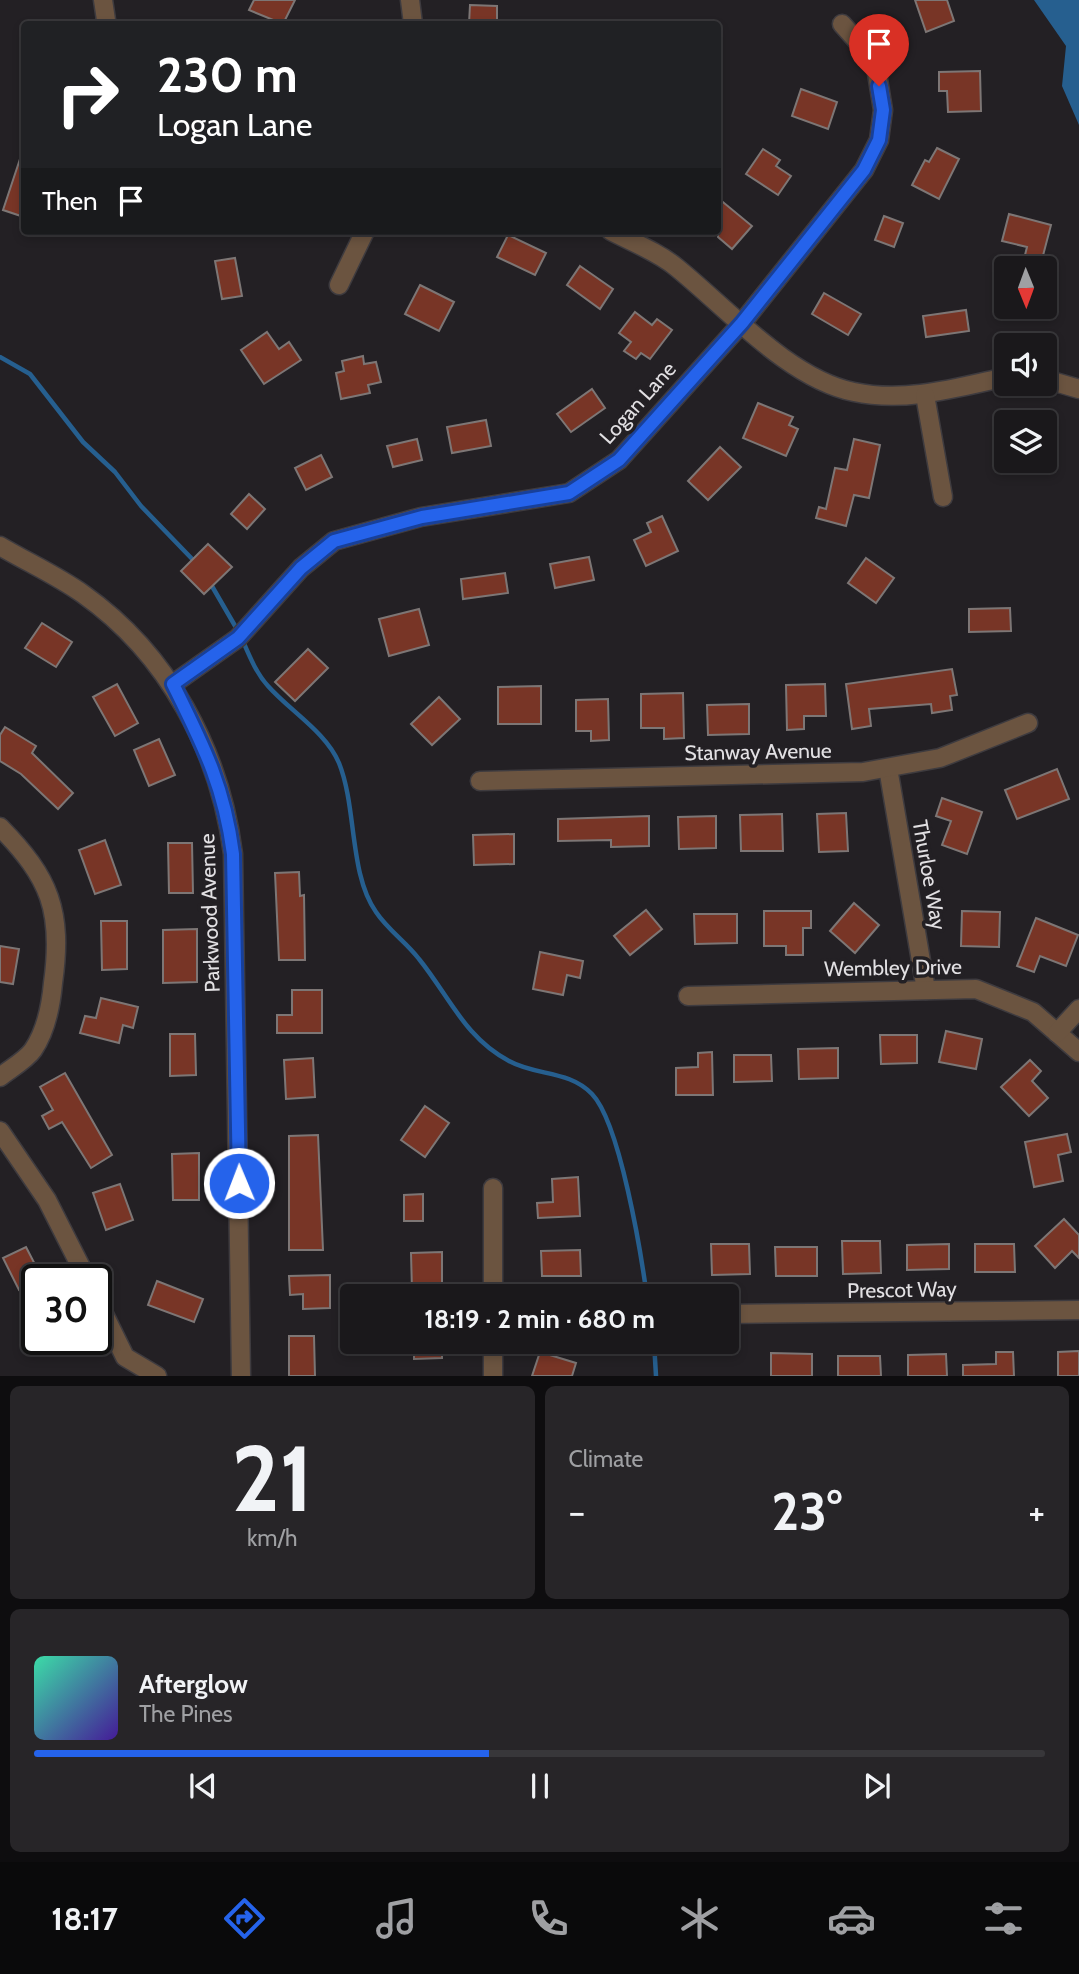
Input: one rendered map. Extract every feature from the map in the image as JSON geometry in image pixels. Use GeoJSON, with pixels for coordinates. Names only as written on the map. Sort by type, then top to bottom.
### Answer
{"type":"FeatureCollection","features":[{"type":"Feature","properties":{"kind":"street"},"geometry":{"type":"LineString","coordinates":[[103,0],[105,21]]}},
{"type":"Feature","properties":{"kind":"street"},"geometry":{"type":"LineString","coordinates":[[410,0],[413,21]]}},
{"type":"Feature","properties":{"kind":"street","name":"Logan Lane"},"geometry":{"type":"LineString","coordinates":[[173,684],[238,638],[301,568],[334,541],[422,517],[569,493],[619,460],[742,323],[864,170],[879,140],[883,110],[874,61],[842,24]]}},
{"type":"Feature","properties":{"kind":"street"},"geometry":{"type":"LineString","coordinates":[[339,285],[363,235]]}},
{"type":"Feature","properties":{"kind":"street"},"geometry":{"type":"LineString","coordinates":[[618,235],[673,265],[794,365],[820,381],[853,392],[925,395],[994,380]]}},
{"type":"Feature","properties":{"kind":"street"},"geometry":{"type":"LineString","coordinates":[[1057,383],[1079,389]]}},
{"type":"Feature","properties":{"kind":"street"},"geometry":{"type":"LineString","coordinates":[[925,395],[943,497]]}},
{"type":"Feature","properties":{"kind":"street","name":"Parkwood Avenue"},"geometry":{"type":"LineString","coordinates":[[0,546],[83,594],[136,638],[173,684],[217,774],[229,817],[233,854],[241,1376]]}},
{"type":"Feature","properties":{"kind":"street","name":"Stanway Avenue"},"geometry":{"type":"LineString","coordinates":[[480,781],[863,772],[940,758],[1028,723]]}},
{"type":"Feature","properties":{"kind":"street","name":"Thurloe Way"},"geometry":{"type":"LineString","coordinates":[[888,768],[926,990]]}},
{"type":"Feature","properties":{"kind":"street"},"geometry":{"type":"LineString","coordinates":[[0,827],[35,866],[53,906],[58,942],[50,1009],[33,1051],[0,1077]]}},
{"type":"Feature","properties":{"kind":"street","name":"Wembley Drive"},"geometry":{"type":"LineString","coordinates":[[688,996],[976,989],[1033,1012],[1079,1052]]}},
{"type":"Feature","properties":{"kind":"street"},"geometry":{"type":"LineString","coordinates":[[1057,1033],[1079,1009]]}},
{"type":"Feature","properties":{"kind":"street"},"geometry":{"type":"LineString","coordinates":[[0,1131],[47,1200],[79,1264]]}},
{"type":"Feature","properties":{"kind":"street"},"geometry":{"type":"LineString","coordinates":[[493,1188],[493,1284]]}},
{"type":"Feature","properties":{"kind":"street","name":"Prescot Way"},"geometry":{"type":"LineString","coordinates":[[739,1314],[1079,1310]]}},
{"type":"Feature","properties":{"kind":"street"},"geometry":{"type":"LineString","coordinates":[[112,1331],[125,1357],[157,1376]]}},
{"type":"Feature","properties":{"kind":"street"},"geometry":{"type":"LineString","coordinates":[[493,1354],[493,1376]]}},
{"type":"Feature","properties":{"kind":"water"},"geometry":{"type":"Polygon","coordinates":[[[1034,0],[1079,0],[1079,125],[1062,86],[1066,46],[1034,0]]]}},
{"type":"Feature","properties":{"kind":"building"},"geometry":{"type":"Polygon","coordinates":[[[254,0],[295,0],[284,21],[276,21],[249,10],[254,0]]]}},
{"type":"Feature","properties":{"kind":"building"},"geometry":{"type":"Polygon","coordinates":[[[915,0],[947,0],[954,21],[926,32],[915,0]]]}},
{"type":"Feature","properties":{"kind":"building"},"geometry":{"type":"Polygon","coordinates":[[[470,5],[497,6],[497,21],[469,21],[470,5]]]}},
{"type":"Feature","properties":{"kind":"building"},"geometry":{"type":"Polygon","coordinates":[[[980,71],[981,111],[948,112],[947,91],[939,91],[939,72],[980,71]]]}},
{"type":"Feature","properties":{"kind":"building"},"geometry":{"type":"Polygon","coordinates":[[[801,89],[837,102],[828,129],[792,116],[801,89]]]}},
{"type":"Feature","properties":{"kind":"building"},"geometry":{"type":"Polygon","coordinates":[[[937,148],[959,159],[939,199],[912,185],[925,160],[929,162],[937,148]]]}},
{"type":"Feature","properties":{"kind":"building"},"geometry":{"type":"Polygon","coordinates":[[[763,149],[780,160],[776,166],[791,176],[778,195],[746,174],[763,149]]]}},
{"type":"Feature","properties":{"kind":"building"},"geometry":{"type":"Polygon","coordinates":[[[21,156],[21,216],[3,210],[21,156]]]}},
{"type":"Feature","properties":{"kind":"building"},"geometry":{"type":"Polygon","coordinates":[[[721,200],[752,226],[732,249],[718,237],[721,235],[721,200]]]}},
{"type":"Feature","properties":{"kind":"building"},"geometry":{"type":"Polygon","coordinates":[[[1009,214],[1051,225],[1043,256],[1025,256],[1027,247],[1002,241],[1009,214]]]}},
{"type":"Feature","properties":{"kind":"building"},"geometry":{"type":"Polygon","coordinates":[[[884,216],[903,223],[894,247],[875,240],[884,216]]]}},
{"type":"Feature","properties":{"kind":"building"},"geometry":{"type":"Polygon","coordinates":[[[508,235],[546,253],[535,275],[497,257],[508,235]]]}},
{"type":"Feature","properties":{"kind":"building"},"geometry":{"type":"Polygon","coordinates":[[[235,258],[242,296],[222,299],[215,261],[235,258]]]}},
{"type":"Feature","properties":{"kind":"building"},"geometry":{"type":"Polygon","coordinates":[[[580,266],[613,289],[600,309],[567,285],[580,266]]]}},
{"type":"Feature","properties":{"kind":"building"},"geometry":{"type":"Polygon","coordinates":[[[420,285],[454,302],[439,331],[405,314],[420,285]]]}},
{"type":"Feature","properties":{"kind":"building"},"geometry":{"type":"Polygon","coordinates":[[[824,293],[861,314],[848,335],[812,314],[824,293]]]}},
{"type":"Feature","properties":{"kind":"building"},"geometry":{"type":"Polygon","coordinates":[[[966,310],[969,331],[926,337],[923,316],[966,310]]]}},
{"type":"Feature","properties":{"kind":"building"},"geometry":{"type":"Polygon","coordinates":[[[635,312],[652,325],[657,319],[672,330],[650,359],[641,353],[636,359],[624,351],[631,342],[619,333],[635,312]]]}},
{"type":"Feature","properties":{"kind":"building"},"geometry":{"type":"Polygon","coordinates":[[[267,332],[279,349],[289,342],[301,360],[264,384],[241,350],[267,332]]]}},
{"type":"Feature","properties":{"kind":"building"},"geometry":{"type":"Polygon","coordinates":[[[363,356],[364,364],[376,362],[381,382],[368,385],[370,393],[341,399],[336,373],[344,371],[342,361],[363,356]]]}},
{"type":"Feature","properties":{"kind":"building"},"geometry":{"type":"Polygon","coordinates":[[[592,389],[605,408],[571,432],[557,414],[592,389]]]}},
{"type":"Feature","properties":{"kind":"building"},"geometry":{"type":"Polygon","coordinates":[[[758,403],[793,417],[789,425],[798,429],[786,456],[743,438],[758,403]]]}},
{"type":"Feature","properties":{"kind":"building"},"geometry":{"type":"Polygon","coordinates":[[[486,420],[491,446],[452,453],[447,427],[486,420]]]}},
{"type":"Feature","properties":{"kind":"building"},"geometry":{"type":"Polygon","coordinates":[[[417,439],[422,460],[393,467],[387,446],[417,439]]]}},
{"type":"Feature","properties":{"kind":"building"},"geometry":{"type":"Polygon","coordinates":[[[854,439],[880,445],[869,498],[854,495],[846,526],[816,518],[819,507],[826,509],[835,468],[847,470],[854,439]]]}},
{"type":"Feature","properties":{"kind":"building"},"geometry":{"type":"Polygon","coordinates":[[[720,447],[741,467],[708,500],[688,481],[720,447]]]}},
{"type":"Feature","properties":{"kind":"building"},"geometry":{"type":"Polygon","coordinates":[[[321,455],[332,477],[306,490],[295,468],[321,455]]]}},
{"type":"Feature","properties":{"kind":"building"},"geometry":{"type":"Polygon","coordinates":[[[249,494],[265,509],[247,529],[231,514],[249,494]]]}},
{"type":"Feature","properties":{"kind":"building"},"geometry":{"type":"Polygon","coordinates":[[[662,516],[678,551],[646,566],[634,540],[651,532],[647,523],[662,516]]]}},
{"type":"Feature","properties":{"kind":"building"},"geometry":{"type":"Polygon","coordinates":[[[208,544],[232,567],[204,594],[181,571],[208,544]]]}},
{"type":"Feature","properties":{"kind":"building"},"geometry":{"type":"Polygon","coordinates":[[[589,557],[594,580],[555,588],[550,564],[589,557]]]}},
{"type":"Feature","properties":{"kind":"building"},"geometry":{"type":"Polygon","coordinates":[[[866,558],[894,578],[876,603],[848,583],[866,558]]]}},
{"type":"Feature","properties":{"kind":"building"},"geometry":{"type":"Polygon","coordinates":[[[505,573],[508,593],[463,599],[461,579],[505,573]]]}},
{"type":"Feature","properties":{"kind":"building"},"geometry":{"type":"Polygon","coordinates":[[[1010,608],[1011,631],[969,632],[969,609],[1010,608]]]}},
{"type":"Feature","properties":{"kind":"building"},"geometry":{"type":"Polygon","coordinates":[[[419,609],[429,645],[389,656],[379,619],[419,609]]]}},
{"type":"Feature","properties":{"kind":"building"},"geometry":{"type":"Polygon","coordinates":[[[42,623],[72,642],[56,667],[25,648],[42,623]]]}},
{"type":"Feature","properties":{"kind":"building"},"geometry":{"type":"Polygon","coordinates":[[[308,649],[328,668],[295,701],[275,682],[308,649]]]}},
{"type":"Feature","properties":{"kind":"building"},"geometry":{"type":"Polygon","coordinates":[[[952,669],[957,695],[950,696],[952,710],[932,713],[931,704],[869,709],[871,726],[852,729],[846,684],[952,669]]]}},
{"type":"Feature","properties":{"kind":"building"},"geometry":{"type":"Polygon","coordinates":[[[117,684],[138,723],[115,736],[93,697],[117,684]]]}},
{"type":"Feature","properties":{"kind":"building"},"geometry":{"type":"Polygon","coordinates":[[[825,684],[826,716],[804,716],[804,729],[787,730],[786,685],[825,684]]]}},
{"type":"Feature","properties":{"kind":"building"},"geometry":{"type":"Polygon","coordinates":[[[541,686],[541,724],[498,724],[498,687],[541,686]]]}},
{"type":"Feature","properties":{"kind":"building"},"geometry":{"type":"Polygon","coordinates":[[[683,693],[684,738],[664,739],[664,728],[641,728],[641,694],[683,693]]]}},
{"type":"Feature","properties":{"kind":"building"},"geometry":{"type":"Polygon","coordinates":[[[439,697],[460,719],[432,745],[411,724],[439,697]]]}},
{"type":"Feature","properties":{"kind":"building"},"geometry":{"type":"Polygon","coordinates":[[[608,699],[609,740],[591,741],[591,731],[576,731],[576,700],[608,699]]]}},
{"type":"Feature","properties":{"kind":"building"},"geometry":{"type":"Polygon","coordinates":[[[749,704],[749,734],[708,735],[707,705],[749,704]]]}},
{"type":"Feature","properties":{"kind":"building"},"geometry":{"type":"Polygon","coordinates":[[[5,727],[36,746],[32,753],[73,793],[58,809],[21,774],[0,761],[0,735],[5,727]]]}},
{"type":"Feature","properties":{"kind":"building"},"geometry":{"type":"Polygon","coordinates":[[[159,739],[175,775],[149,786],[134,750],[159,739]]]}},
{"type":"Feature","properties":{"kind":"building"},"geometry":{"type":"Polygon","coordinates":[[[1057,769],[1069,799],[1017,819],[1005,790],[1057,769]]]}},
{"type":"Feature","properties":{"kind":"building"},"geometry":{"type":"Polygon","coordinates":[[[942,798],[982,812],[967,854],[942,845],[951,821],[936,816],[942,798]]]}},
{"type":"Feature","properties":{"kind":"building"},"geometry":{"type":"Polygon","coordinates":[[[846,813],[848,851],[819,852],[817,814],[846,813]]]}},
{"type":"Feature","properties":{"kind":"building"},"geometry":{"type":"Polygon","coordinates":[[[782,814],[783,851],[741,851],[740,815],[782,814]]]}},
{"type":"Feature","properties":{"kind":"building"},"geometry":{"type":"Polygon","coordinates":[[[649,816],[649,846],[611,847],[611,840],[558,841],[558,819],[649,816]]]}},
{"type":"Feature","properties":{"kind":"building"},"geometry":{"type":"Polygon","coordinates":[[[716,816],[716,848],[679,849],[678,817],[716,816]]]}},
{"type":"Feature","properties":{"kind":"building"},"geometry":{"type":"Polygon","coordinates":[[[514,834],[514,864],[474,865],[473,835],[514,834]]]}},
{"type":"Feature","properties":{"kind":"building"},"geometry":{"type":"Polygon","coordinates":[[[105,840],[121,885],[95,894],[79,850],[105,840]]]}},
{"type":"Feature","properties":{"kind":"building"},"geometry":{"type":"Polygon","coordinates":[[[168,843],[192,843],[193,893],[169,893],[168,843]]]}},
{"type":"Feature","properties":{"kind":"building"},"geometry":{"type":"Polygon","coordinates":[[[299,872],[300,896],[304,895],[305,960],[279,960],[275,873],[299,872]]]}},
{"type":"Feature","properties":{"kind":"building"},"geometry":{"type":"Polygon","coordinates":[[[854,903],[879,925],[855,953],[830,931],[854,903]]]}},
{"type":"Feature","properties":{"kind":"building"},"geometry":{"type":"Polygon","coordinates":[[[646,910],[662,929],[630,955],[614,936],[646,910]]]}},
{"type":"Feature","properties":{"kind":"building"},"geometry":{"type":"Polygon","coordinates":[[[764,911],[811,911],[811,928],[803,928],[803,955],[786,955],[786,946],[764,946],[764,911]]]}},
{"type":"Feature","properties":{"kind":"building"},"geometry":{"type":"Polygon","coordinates":[[[962,911],[1000,912],[999,947],[961,946],[962,911]]]}},
{"type":"Feature","properties":{"kind":"building"},"geometry":{"type":"Polygon","coordinates":[[[694,914],[737,914],[737,943],[695,944],[694,914]]]}},
{"type":"Feature","properties":{"kind":"building"},"geometry":{"type":"Polygon","coordinates":[[[1036,918],[1078,935],[1066,966],[1040,956],[1034,972],[1017,966],[1036,918]]]}},
{"type":"Feature","properties":{"kind":"building"},"geometry":{"type":"Polygon","coordinates":[[[101,921],[127,921],[127,969],[102,970],[101,921]]]}},
{"type":"Feature","properties":{"kind":"building"},"geometry":{"type":"Polygon","coordinates":[[[197,929],[197,982],[163,983],[163,930],[197,929]]]}},
{"type":"Feature","properties":{"kind":"building"},"geometry":{"type":"Polygon","coordinates":[[[0,946],[19,949],[13,984],[0,982],[0,946]]]}},
{"type":"Feature","properties":{"kind":"building"},"geometry":{"type":"Polygon","coordinates":[[[540,952],[583,961],[580,978],[567,975],[563,995],[533,989],[540,952]]]}},
{"type":"Feature","properties":{"kind":"building"},"geometry":{"type":"Polygon","coordinates":[[[292,990],[322,990],[322,1033],[277,1033],[277,1015],[292,1015],[292,990]]]}},
{"type":"Feature","properties":{"kind":"building"},"geometry":{"type":"Polygon","coordinates":[[[101,998],[138,1007],[133,1028],[123,1025],[119,1043],[80,1033],[85,1016],[96,1018],[101,998]]]}},
{"type":"Feature","properties":{"kind":"building"},"geometry":{"type":"Polygon","coordinates":[[[946,1031],[982,1039],[976,1069],[939,1062],[946,1031]]]}},
{"type":"Feature","properties":{"kind":"building"},"geometry":{"type":"Polygon","coordinates":[[[170,1034],[195,1034],[196,1075],[170,1076],[170,1034]]]}},
{"type":"Feature","properties":{"kind":"building"},"geometry":{"type":"Polygon","coordinates":[[[880,1035],[917,1035],[917,1063],[881,1064],[880,1035]]]}},
{"type":"Feature","properties":{"kind":"building"},"geometry":{"type":"Polygon","coordinates":[[[838,1048],[838,1078],[799,1079],[798,1049],[838,1048]]]}},
{"type":"Feature","properties":{"kind":"building"},"geometry":{"type":"Polygon","coordinates":[[[712,1052],[713,1095],[676,1095],[676,1068],[698,1067],[698,1053],[712,1052]]]}},
{"type":"Feature","properties":{"kind":"building"},"geometry":{"type":"Polygon","coordinates":[[[734,1055],[771,1055],[772,1081],[734,1082],[734,1055]]]}},
{"type":"Feature","properties":{"kind":"building"},"geometry":{"type":"Polygon","coordinates":[[[313,1058],[315,1097],[286,1099],[284,1060],[313,1058]]]}},
{"type":"Feature","properties":{"kind":"building"},"geometry":{"type":"Polygon","coordinates":[[[1030,1060],[1041,1071],[1032,1081],[1048,1098],[1029,1116],[1001,1087],[1030,1060]]]}},
{"type":"Feature","properties":{"kind":"building"},"geometry":{"type":"Polygon","coordinates":[[[65,1073],[112,1155],[91,1168],[62,1122],[49,1129],[42,1116],[53,1110],[40,1087],[65,1073]]]}},
{"type":"Feature","properties":{"kind":"building"},"geometry":{"type":"Polygon","coordinates":[[[425,1106],[449,1123],[425,1157],[401,1140],[425,1106]]]}},
{"type":"Feature","properties":{"kind":"building"},"geometry":{"type":"Polygon","coordinates":[[[1067,1134],[1071,1152],[1058,1155],[1063,1181],[1034,1187],[1025,1142],[1067,1134]]]}},
{"type":"Feature","properties":{"kind":"building"},"geometry":{"type":"Polygon","coordinates":[[[318,1135],[323,1250],[289,1250],[289,1136],[318,1135]]]}},
{"type":"Feature","properties":{"kind":"building"},"geometry":{"type":"Polygon","coordinates":[[[199,1153],[199,1200],[173,1200],[172,1154],[199,1153]]]}},
{"type":"Feature","properties":{"kind":"building"},"geometry":{"type":"Polygon","coordinates":[[[578,1177],[580,1216],[538,1218],[537,1203],[553,1202],[552,1179],[578,1177]]]}},
{"type":"Feature","properties":{"kind":"building"},"geometry":{"type":"Polygon","coordinates":[[[120,1184],[133,1220],[106,1230],[93,1193],[120,1184]]]}},
{"type":"Feature","properties":{"kind":"building"},"geometry":{"type":"Polygon","coordinates":[[[423,1194],[423,1221],[404,1221],[404,1195],[423,1194]]]}},
{"type":"Feature","properties":{"kind":"building"},"geometry":{"type":"Polygon","coordinates":[[[1064,1219],[1079,1235],[1079,1258],[1072,1251],[1055,1268],[1035,1246],[1064,1219]]]}},
{"type":"Feature","properties":{"kind":"building"},"geometry":{"type":"Polygon","coordinates":[[[842,1241],[880,1241],[881,1273],[843,1274],[842,1241]]]}},
{"type":"Feature","properties":{"kind":"building"},"geometry":{"type":"Polygon","coordinates":[[[711,1244],[749,1244],[750,1274],[712,1275],[711,1244]]]}},
{"type":"Feature","properties":{"kind":"building"},"geometry":{"type":"Polygon","coordinates":[[[949,1244],[949,1269],[907,1270],[907,1245],[949,1244]]]}},
{"type":"Feature","properties":{"kind":"building"},"geometry":{"type":"Polygon","coordinates":[[[975,1244],[1014,1244],[1015,1272],[975,1272],[975,1244]]]}},
{"type":"Feature","properties":{"kind":"building"},"geometry":{"type":"Polygon","coordinates":[[[26,1247],[35,1264],[21,1264],[21,1289],[19,1290],[3,1258],[26,1247]]]}},
{"type":"Feature","properties":{"kind":"building"},"geometry":{"type":"Polygon","coordinates":[[[775,1247],[817,1247],[817,1276],[776,1276],[775,1247]]]}},
{"type":"Feature","properties":{"kind":"building"},"geometry":{"type":"Polygon","coordinates":[[[580,1250],[581,1276],[542,1276],[541,1251],[580,1250]]]}},
{"type":"Feature","properties":{"kind":"building"},"geometry":{"type":"Polygon","coordinates":[[[442,1252],[442,1284],[412,1284],[411,1253],[442,1252]]]}},
{"type":"Feature","properties":{"kind":"building"},"geometry":{"type":"Polygon","coordinates":[[[330,1275],[330,1308],[303,1309],[303,1294],[290,1295],[289,1276],[330,1275]]]}},
{"type":"Feature","properties":{"kind":"building"},"geometry":{"type":"Polygon","coordinates":[[[157,1281],[203,1299],[194,1322],[148,1305],[157,1281]]]}},
{"type":"Feature","properties":{"kind":"building"},"geometry":{"type":"Polygon","coordinates":[[[289,1336],[314,1336],[315,1376],[289,1376],[289,1336]]]}},
{"type":"Feature","properties":{"kind":"building"},"geometry":{"type":"Polygon","coordinates":[[[1079,1351],[1079,1376],[1058,1376],[1058,1352],[1079,1351]]]}},
{"type":"Feature","properties":{"kind":"building"},"geometry":{"type":"Polygon","coordinates":[[[996,1352],[1013,1352],[1014,1376],[963,1376],[963,1365],[996,1364],[996,1352]]]}},
{"type":"Feature","properties":{"kind":"building"},"geometry":{"type":"Polygon","coordinates":[[[771,1353],[812,1354],[812,1376],[771,1376],[771,1353]]]}},
{"type":"Feature","properties":{"kind":"building"},"geometry":{"type":"Polygon","coordinates":[[[414,1354],[442,1354],[442,1358],[414,1359],[414,1354]]]}},
{"type":"Feature","properties":{"kind":"building"},"geometry":{"type":"Polygon","coordinates":[[[539,1354],[576,1363],[572,1376],[532,1376],[539,1354]]]}},
{"type":"Feature","properties":{"kind":"building"},"geometry":{"type":"Polygon","coordinates":[[[946,1354],[947,1376],[908,1376],[908,1355],[946,1354]]]}},
{"type":"Feature","properties":{"kind":"building"},"geometry":{"type":"Polygon","coordinates":[[[838,1356],[880,1356],[881,1376],[838,1376],[838,1356]]]}},
{"type":"Feature","properties":{"kind":"waterway"},"geometry":{"type":"LineString","coordinates":[[0,357],[30,374],[83,442],[115,472],[141,506],[196,563]]}},
{"type":"Feature","properties":{"kind":"waterway"},"geometry":{"type":"LineString","coordinates":[[209,581],[238,631]]}},
{"type":"Feature","properties":{"kind":"waterway"},"geometry":{"type":"LineString","coordinates":[[242,639],[264,681],[326,741],[339,763],[349,800],[361,879],[376,912],[419,959],[481,1041],[519,1066],[563,1077],[583,1086],[602,1109],[612,1132],[628,1190],[645,1284]]}},
{"type":"Feature","properties":{"kind":"waterway"},"geometry":{"type":"LineString","coordinates":[[655,1354],[656,1376]]}},
{"type":"Feature","properties":{"kind":"route"},"geometry":{"type":"LineString","coordinates":[[239,1183],[233,854],[229,817],[217,774],[173,684],[238,638],[301,568],[334,541],[422,517],[569,493],[619,460],[742,323],[864,170],[879,140],[883,110],[879,86]]}}]}
